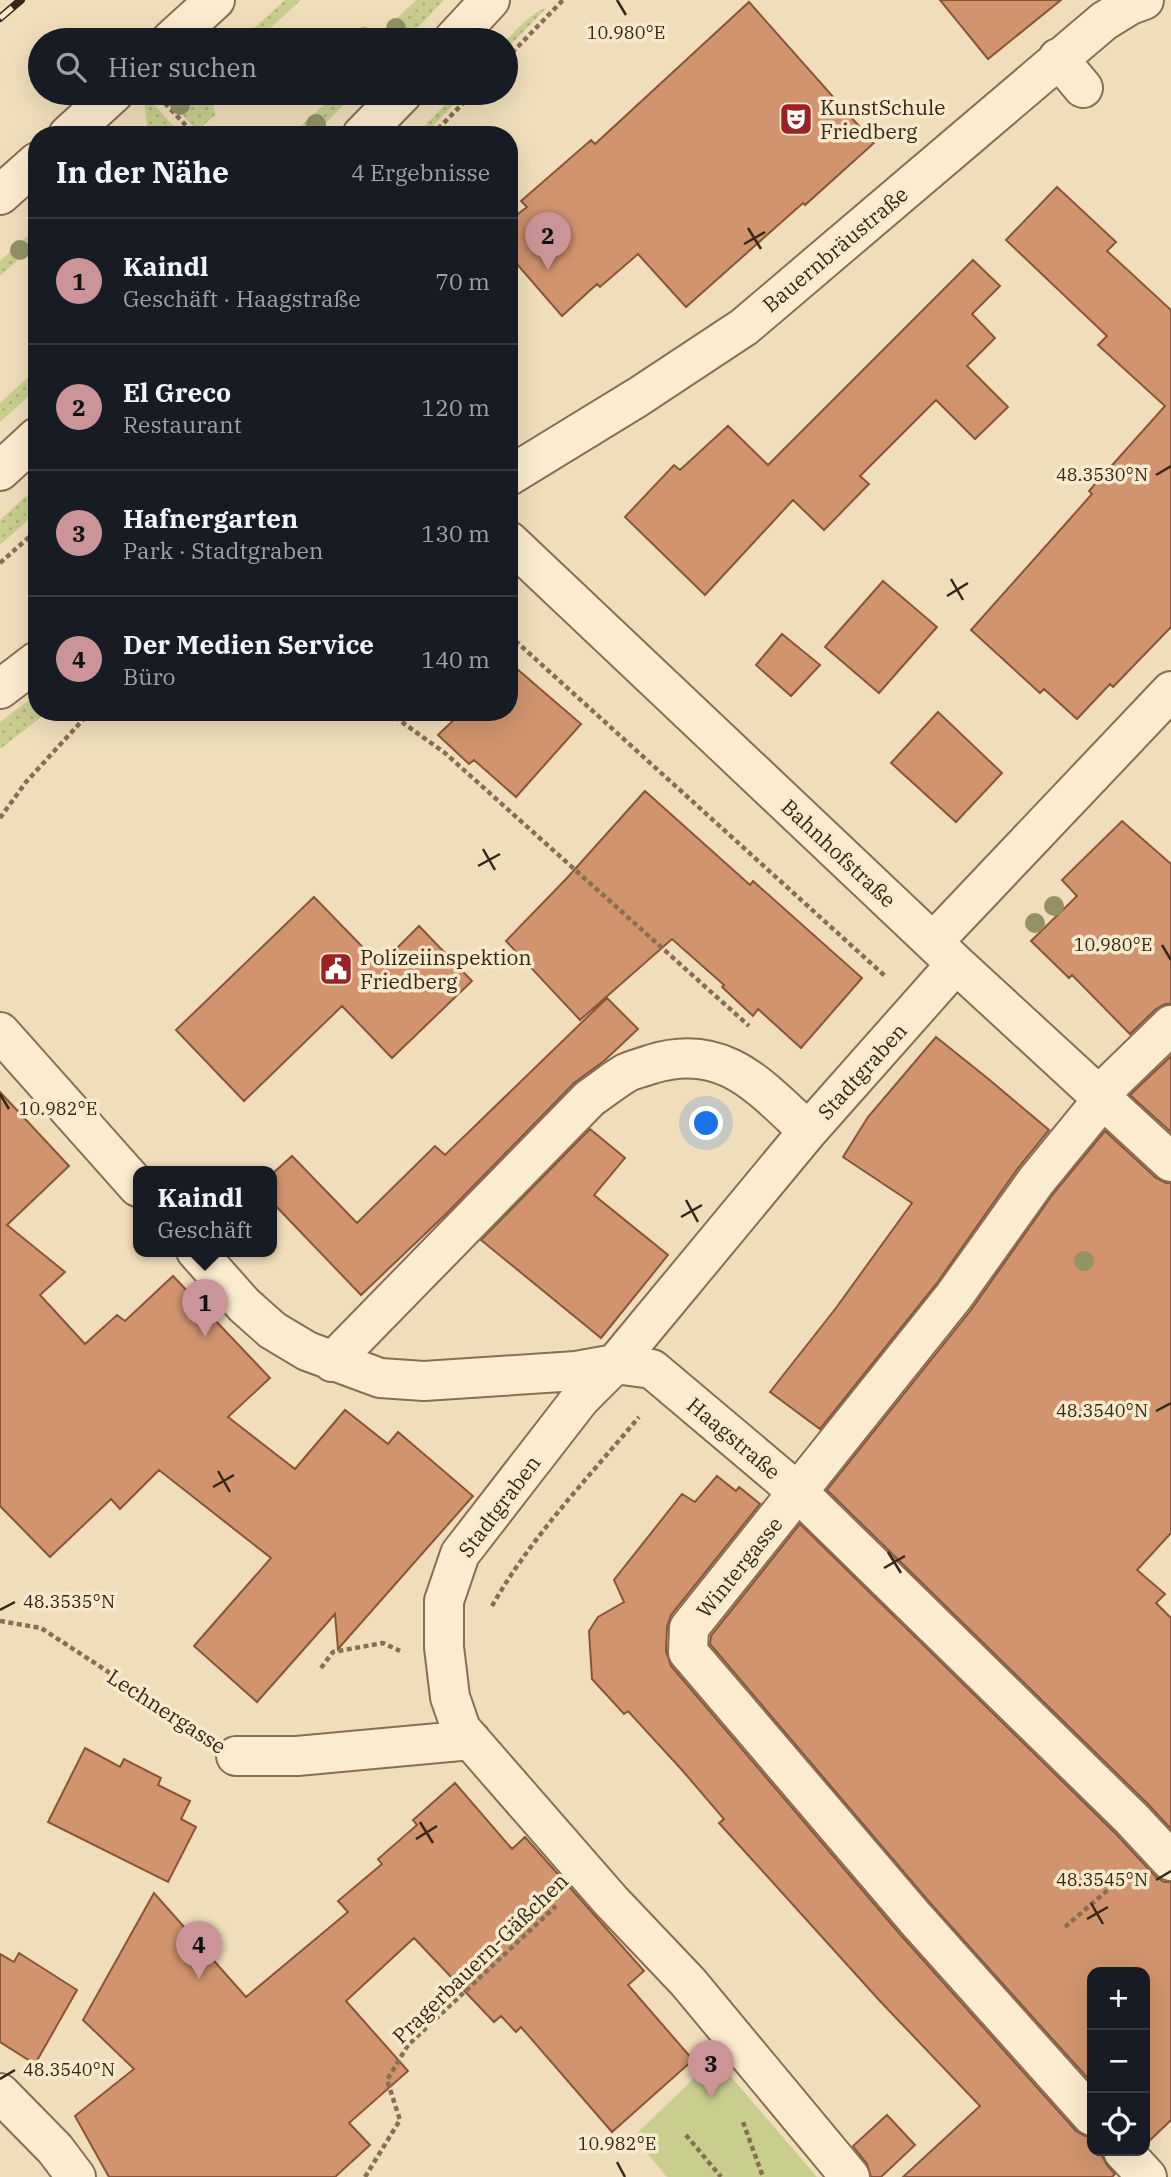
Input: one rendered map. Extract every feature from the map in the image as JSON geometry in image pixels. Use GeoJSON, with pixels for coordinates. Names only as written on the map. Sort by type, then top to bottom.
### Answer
{"type":"FeatureCollection","features":[{"type":"Feature","properties":{"kind":"street"},"geometry":{"type":"LineString","coordinates":[[185,28],[215,0]]}},
{"type":"Feature","properties":{"kind":"street"},"geometry":{"type":"LineString","coordinates":[[464,28],[490,0]]}},
{"type":"Feature","properties":{"kind":"street","name":"Bauernbräustraße"},"geometry":{"type":"LineString","coordinates":[[518,470],[638,397],[744,327],[1058,58],[1104,21],[1144,0]]}},
{"type":"Feature","properties":{"kind":"street"},"geometry":{"type":"LineString","coordinates":[[1058,58],[1083,88]]}},
{"type":"Feature","properties":{"kind":"street"},"geometry":{"type":"LineString","coordinates":[[78,126],[101,105]]}},
{"type":"Feature","properties":{"kind":"street"},"geometry":{"type":"LineString","coordinates":[[371,126],[391,105]]}},
{"type":"Feature","properties":{"kind":"street"},"geometry":{"type":"LineString","coordinates":[[0,195],[28,170]]}},
{"type":"Feature","properties":{"kind":"street"},"geometry":{"type":"LineString","coordinates":[[0,471],[28,445]]}},
{"type":"Feature","properties":{"kind":"street","name":"Bahnhofstraße"},"geometry":{"type":"LineString","coordinates":[[518,550],[945,953],[1171,1162]]}},
{"type":"Feature","properties":{"kind":"street"},"geometry":{"type":"LineString","coordinates":[[0,689],[28,668]]}},
{"type":"Feature","properties":{"kind":"street","name":"Stadtgraben"},"geometry":{"type":"LineString","coordinates":[[850,2177],[688,1982],[588,1875],[461,1729],[450,1697],[445,1661],[444,1601],[460,1553],[580,1399],[615,1364],[808,1131],[919,1007],[945,953],[1171,691]]}},
{"type":"Feature","properties":{"kind":"street","name":"Wintergasse"},"geometry":{"type":"LineString","coordinates":[[1087,2110],[915,1919],[688,1652],[689,1629],[954,1296],[1036,1181],[1101,1097],[1171,1025]]}},
{"type":"Feature","properties":{"kind":"street"},"geometry":{"type":"LineString","coordinates":[[0,1032],[133,1181]]}},
{"type":"Feature","properties":{"kind":"street"},"geometry":{"type":"LineString","coordinates":[[332,1362],[583,1106],[628,1072],[666,1060],[700,1058],[728,1066],[753,1081],[808,1131]]}},
{"type":"Feature","properties":{"kind":"street","name":"Haagstraße"},"geometry":{"type":"LineString","coordinates":[[202,1257],[244,1305],[272,1330],[307,1352],[380,1378],[424,1381],[576,1371],[615,1364],[652,1369],[799,1493],[1132,1818],[1163,1853]]}},
{"type":"Feature","properties":{"kind":"street","name":"Lechnergasse"},"geometry":{"type":"LineString","coordinates":[[236,1756],[298,1756],[471,1740]]}},
{"type":"Feature","properties":{"kind":"street"},"geometry":{"type":"LineString","coordinates":[[0,2093],[55,2149],[76,2177]]}},
{"type":"Feature","properties":{"kind":"street"},"geometry":{"type":"LineString","coordinates":[[1128,2156],[1147,2177]]}},
{"type":"Feature","properties":{"kind":"path"},"geometry":{"type":"LineString","coordinates":[[518,47],[563,0]]}},
{"type":"Feature","properties":{"kind":"path"},"geometry":{"type":"LineString","coordinates":[[166,105],[186,126]]}},
{"type":"Feature","properties":{"kind":"path"},"geometry":{"type":"LineString","coordinates":[[441,126],[461,105]]}},
{"type":"Feature","properties":{"kind":"path"},"geometry":{"type":"LineString","coordinates":[[0,563],[28,538]]}},
{"type":"Feature","properties":{"kind":"path"},"geometry":{"type":"LineString","coordinates":[[518,643],[919,1007]]}},
{"type":"Feature","properties":{"kind":"path"},"geometry":{"type":"LineString","coordinates":[[0,818],[26,782],[82,721]]}},
{"type":"Feature","properties":{"kind":"path"},"geometry":{"type":"LineString","coordinates":[[401,721],[445,753],[751,1028]]}},
{"type":"Feature","properties":{"kind":"path"},"geometry":{"type":"LineString","coordinates":[[849,944],[855,937]]}},
{"type":"Feature","properties":{"kind":"path"},"geometry":{"type":"LineString","coordinates":[[490,1619],[492,1606],[511,1573],[541,1533],[669,1382]]}},
{"type":"Feature","properties":{"kind":"path","name":"Lechnergasse"},"geometry":{"type":"LineString","coordinates":[[0,1621],[41,1628],[236,1756]]}},
{"type":"Feature","properties":{"kind":"path"},"geometry":{"type":"LineString","coordinates":[[321,1668],[332,1651],[383,1643],[418,1658],[445,1661]]}},
{"type":"Feature","properties":{"kind":"path"},"geometry":{"type":"LineString","coordinates":[[1065,1927],[1132,1869],[1163,1853]]}},
{"type":"Feature","properties":{"kind":"path","name":"Pragerbauern-Gäßchen"},"geometry":{"type":"LineString","coordinates":[[365,2177],[400,2120],[387,2080],[408,2045],[588,1875]]}},
{"type":"Feature","properties":{"kind":"path"},"geometry":{"type":"LineString","coordinates":[[686,2135],[721,2177]]}},
{"type":"Feature","properties":{"kind":"green space"},"geometry":{"type":"Polygon","coordinates":[[[285,0],[301,0],[270,28],[254,28],[285,0]]]}},
{"type":"Feature","properties":{"kind":"green space"},"geometry":{"type":"Polygon","coordinates":[[[416,0],[444,0],[417,28],[386,28],[416,0]]]}},
{"type":"Feature","properties":{"kind":"green space"},"geometry":{"type":"Polygon","coordinates":[[[546,8],[518,37],[517,28],[546,8]]]}},
{"type":"Feature","properties":{"kind":"green space"},"geometry":{"type":"Polygon","coordinates":[[[144,105],[154,105],[174,126],[147,126],[144,105]]]}},
{"type":"Feature","properties":{"kind":"green space"},"geometry":{"type":"Polygon","coordinates":[[[173,105],[213,105],[215,115],[203,126],[192,126],[173,105]]]}},
{"type":"Feature","properties":{"kind":"green space"},"geometry":{"type":"Polygon","coordinates":[[[324,105],[343,105],[323,126],[301,126],[324,105]]]}},
{"type":"Feature","properties":{"kind":"green space"},"geometry":{"type":"Polygon","coordinates":[[[445,105],[453,105],[433,126],[424,126],[445,105]]]}},
{"type":"Feature","properties":{"kind":"green space"},"geometry":{"type":"Polygon","coordinates":[[[28,235],[28,251],[0,276],[0,261],[28,235]]]}},
{"type":"Feature","properties":{"kind":"green space"},"geometry":{"type":"Polygon","coordinates":[[[28,377],[28,397],[0,422],[0,403],[28,377]]]}},
{"type":"Feature","properties":{"kind":"green space"},"geometry":{"type":"Polygon","coordinates":[[[28,494],[28,520],[0,545],[0,520],[28,494]]]}},
{"type":"Feature","properties":{"kind":"green space"},"geometry":{"type":"Polygon","coordinates":[[[28,701],[28,721],[36,721],[0,749],[0,722],[28,701]]]}},
{"type":"Feature","properties":{"kind":"green space"},"geometry":{"type":"Polygon","coordinates":[[[715,2058],[817,2177],[667,2177],[633,2137],[715,2058]]]}},
{"type":"Feature","properties":{"kind":"building"},"geometry":{"type":"Polygon","coordinates":[[[940,0],[1061,0],[988,59],[940,0]]]}},
{"type":"Feature","properties":{"kind":"building"},"geometry":{"type":"Polygon","coordinates":[[[749,2],[874,143],[686,307],[638,254],[600,287],[597,284],[562,316],[518,265],[518,214],[527,207],[521,201],[591,140],[595,144],[749,2]]]}},
{"type":"Feature","properties":{"kind":"building"},"geometry":{"type":"Polygon","coordinates":[[[1057,187],[1116,242],[1107,251],[1171,310],[1171,627],[1113,687],[1110,684],[1077,719],[1044,689],[1040,693],[971,630],[1092,494],[1089,491],[1165,406],[1098,345],[1107,336],[1006,240],[1057,187]]]}},
{"type":"Feature","properties":{"kind":"building"},"geometry":{"type":"Polygon","coordinates":[[[973,260],[1000,286],[972,314],[995,338],[967,366],[1008,407],[975,439],[936,400],[860,476],[869,484],[824,530],[793,500],[705,595],[625,517],[674,465],[680,470],[728,426],[768,465],[973,260]]]}},
{"type":"Feature","properties":{"kind":"building"},"geometry":{"type":"Polygon","coordinates":[[[883,581],[937,627],[879,693],[825,647],[883,581]]]}},
{"type":"Feature","properties":{"kind":"building"},"geometry":{"type":"Polygon","coordinates":[[[782,634],[820,665],[791,696],[756,665],[782,634]]]}},
{"type":"Feature","properties":{"kind":"building"},"geometry":{"type":"Polygon","coordinates":[[[518,670],[581,724],[516,797],[474,760],[469,764],[438,735],[453,721],[518,721],[518,670]]]}},
{"type":"Feature","properties":{"kind":"building"},"geometry":{"type":"Polygon","coordinates":[[[938,712],[1002,773],[956,822],[891,763],[938,712]]]}},
{"type":"Feature","properties":{"kind":"building"},"geometry":{"type":"Polygon","coordinates":[[[645,791],[750,885],[753,881],[862,978],[801,1048],[758,1009],[753,1016],[722,987],[724,985],[672,939],[580,1020],[506,941],[645,791]]]}},
{"type":"Feature","properties":{"kind":"building"},"geometry":{"type":"Polygon","coordinates":[[[1122,821],[1171,864],[1171,1004],[1156,1009],[1130,1034],[1072,975],[1069,978],[1031,941],[1077,896],[1062,880],[1122,821]]]}},
{"type":"Feature","properties":{"kind":"building"},"geometry":{"type":"Polygon","coordinates":[[[314,897],[380,965],[419,926],[472,981],[392,1058],[342,1006],[244,1101],[176,1030],[314,897]]]}},
{"type":"Feature","properties":{"kind":"building"},"geometry":{"type":"Polygon","coordinates":[[[607,998],[638,1029],[604,1061],[574,1083],[447,1213],[361,1295],[277,1207],[277,1170],[292,1156],[357,1223],[435,1146],[445,1155],[607,998]]]}},
{"type":"Feature","properties":{"kind":"building"},"geometry":{"type":"Polygon","coordinates":[[[936,1037],[1049,1130],[1018,1168],[937,1283],[820,1429],[770,1392],[836,1308],[912,1203],[843,1157],[868,1117],[936,1037]]]}},
{"type":"Feature","properties":{"kind":"building"},"geometry":{"type":"Polygon","coordinates":[[[1171,1056],[1171,1132],[1130,1095],[1171,1056]]]}},
{"type":"Feature","properties":{"kind":"building"},"geometry":{"type":"Polygon","coordinates":[[[0,1092],[69,1166],[7,1225],[65,1272],[40,1295],[85,1344],[117,1315],[125,1321],[173,1276],[270,1378],[228,1417],[295,1469],[345,1410],[388,1444],[398,1432],[473,1496],[338,1649],[335,1614],[257,1702],[194,1646],[271,1558],[159,1470],[120,1509],[111,1499],[50,1557],[0,1506],[0,1092]]]}},
{"type":"Feature","properties":{"kind":"building"},"geometry":{"type":"Polygon","coordinates":[[[590,1129],[625,1158],[594,1195],[668,1255],[601,1338],[481,1240],[590,1129]]]}},
{"type":"Feature","properties":{"kind":"building"},"geometry":{"type":"Polygon","coordinates":[[[1105,1131],[1156,1178],[1171,1183],[1171,1533],[1137,1570],[1165,1594],[1156,1603],[1171,1618],[1171,1829],[827,1490],[971,1310],[1053,1194],[1105,1131]]]}},
{"type":"Feature","properties":{"kind":"building"},"geometry":{"type":"Polygon","coordinates":[[[717,1476],[736,1491],[739,1487],[760,1504],[671,1615],[667,1627],[666,1651],[671,1666],[898,1932],[1076,2131],[1087,2136],[1087,2156],[1102,2156],[1115,2174],[1112,2177],[903,2177],[980,2106],[879,2000],[719,1823],[724,1819],[682,1770],[628,1711],[624,1714],[592,1679],[589,1631],[598,1617],[624,1602],[614,1580],[682,1494],[695,1502],[717,1476]]]}},
{"type":"Feature","properties":{"kind":"building"},"geometry":{"type":"Polygon","coordinates":[[[800,1524],[1116,1834],[1155,1876],[1164,1882],[1171,1882],[1171,2120],[1150,2140],[1150,1967],[1087,1967],[1087,2077],[931,1904],[710,1644],[711,1636],[800,1524]]]}},
{"type":"Feature","properties":{"kind":"building"},"geometry":{"type":"Polygon","coordinates":[[[85,1748],[120,1767],[124,1759],[161,1778],[158,1785],[190,1801],[181,1819],[196,1827],[168,1882],[48,1822],[85,1748]]]}},
{"type":"Feature","properties":{"kind":"building"},"geometry":{"type":"Polygon","coordinates":[[[455,1783],[512,1849],[525,1837],[644,1971],[628,1985],[693,2060],[612,2132],[521,2027],[516,2032],[501,2016],[494,2022],[414,1938],[346,2001],[408,2071],[349,2123],[370,2145],[335,2177],[109,2177],[75,2116],[134,2069],[83,2020],[154,1893],[246,1997],[348,1912],[338,1901],[382,1864],[378,1859],[417,1825],[413,1820],[455,1783]]]}},
{"type":"Feature","properties":{"kind":"building"},"geometry":{"type":"Polygon","coordinates":[[[19,1953],[77,1990],[35,2064],[0,2042],[0,1954],[14,1962],[19,1953]]]}},
{"type":"Feature","properties":{"kind":"building"},"geometry":{"type":"Polygon","coordinates":[[[887,2115],[915,2145],[881,2177],[871,2177],[867,2164],[853,2146],[887,2115]]]}},
{"type":"Feature","properties":{"kind":"railway"},"geometry":{"type":"LineString","coordinates":[[0,18],[21,0]]}},
{"type":"Feature","properties":{"kind":"place","name":"KunstSchule Friedberg"},"geometry":{"type":"Point","coordinates":[796,119]}},
{"type":"Feature","properties":{"kind":"place","name":"El Greco"},"geometry":{"type":"Point","coordinates":[548,270]}},
{"type":"Feature","properties":{"kind":"place","name":"Polizeiinspektion Friedberg"},"geometry":{"type":"Point","coordinates":[336,969]}},
{"type":"Feature","properties":{"kind":"place","name":"Kaindl"},"geometry":{"type":"Point","coordinates":[205,1337]}},
{"type":"Feature","properties":{"kind":"place","name":"Der Medien Service"},"geometry":{"type":"Point","coordinates":[199,1979]}},
{"type":"Feature","properties":{"kind":"place","name":"Hafnergarten"},"geometry":{"type":"Point","coordinates":[711,2098]}}]}
